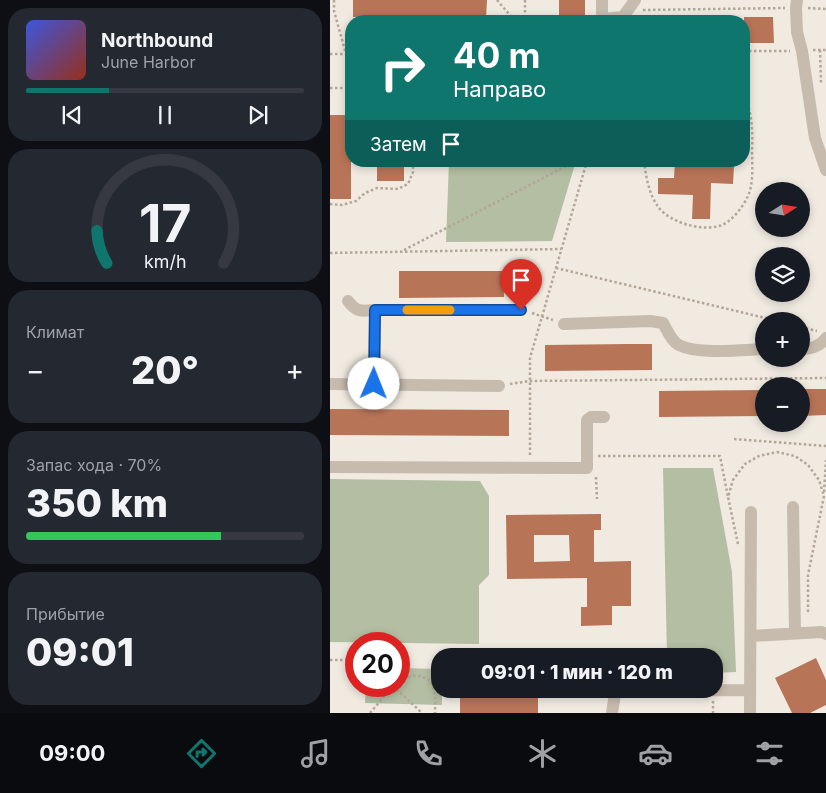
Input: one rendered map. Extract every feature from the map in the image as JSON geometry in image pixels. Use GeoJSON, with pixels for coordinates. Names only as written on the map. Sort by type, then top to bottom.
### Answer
{"type":"FeatureCollection","features":[{"type":"Feature","properties":{"kind":"lane"},"geometry":{"type":"LineString","coordinates":[[602,0],[602,15]]}},
{"type":"Feature","properties":{"kind":"lane"},"geometry":{"type":"LineString","coordinates":[[796,4],[797,32],[802,51],[815,138],[826,170]]}},
{"type":"Feature","properties":{"kind":"lane"},"geometry":{"type":"LineString","coordinates":[[348,301],[353,308],[361,312],[375,310],[521,310]]}},
{"type":"Feature","properties":{"kind":"lane"},"geometry":{"type":"LineString","coordinates":[[374,384],[375,310]]}},
{"type":"Feature","properties":{"kind":"lane"},"geometry":{"type":"LineString","coordinates":[[564,324],[650,321],[663,323],[677,344],[688,348],[699,350],[755,350]]}},
{"type":"Feature","properties":{"kind":"lane"},"geometry":{"type":"LineString","coordinates":[[810,349],[824,342],[822,335]]}},
{"type":"Feature","properties":{"kind":"lane"},"geometry":{"type":"LineString","coordinates":[[330,384],[499,386]]}},
{"type":"Feature","properties":{"kind":"lane"},"geometry":{"type":"LineString","coordinates":[[330,467],[587,468],[587,420],[591,417],[604,417]]}},
{"type":"Feature","properties":{"kind":"lane"},"geometry":{"type":"LineString","coordinates":[[793,507],[795,633]]}},
{"type":"Feature","properties":{"kind":"lane"},"geometry":{"type":"LineString","coordinates":[[750,713],[751,512]]}},
{"type":"Feature","properties":{"kind":"lane"},"geometry":{"type":"LineString","coordinates":[[751,636],[822,632],[826,634]]}},
{"type":"Feature","properties":{"kind":"lane"},"geometry":{"type":"LineString","coordinates":[[612,713],[615,694],[621,691],[750,690]]}},
{"type":"Feature","properties":{"kind":"path"},"geometry":{"type":"LineString","coordinates":[[334,0],[332,11],[345,51]]}},
{"type":"Feature","properties":{"kind":"path"},"geometry":{"type":"LineString","coordinates":[[497,0],[510,15]]}},
{"type":"Feature","properties":{"kind":"path"},"geometry":{"type":"LineString","coordinates":[[525,0],[525,15]]}},
{"type":"Feature","properties":{"kind":"path"},"geometry":{"type":"LineString","coordinates":[[632,5],[796,4],[826,9]]}},
{"type":"Feature","properties":{"kind":"path"},"geometry":{"type":"LineString","coordinates":[[750,51],[826,50]]}},
{"type":"Feature","properties":{"kind":"path"},"geometry":{"type":"LineString","coordinates":[[330,54],[345,54]]}},
{"type":"Feature","properties":{"kind":"path"},"geometry":{"type":"LineString","coordinates":[[330,88],[345,88]]}},
{"type":"Feature","properties":{"kind":"path"},"geometry":{"type":"LineString","coordinates":[[645,167],[647,183],[659,209],[677,222],[701,228],[720,226],[734,217],[748,196],[752,176],[750,116]]}},
{"type":"Feature","properties":{"kind":"path"},"geometry":{"type":"LineString","coordinates":[[330,204],[342,205],[356,201],[366,192],[377,188],[398,189],[408,184],[413,167]]}},
{"type":"Feature","properties":{"kind":"path"},"geometry":{"type":"LineString","coordinates":[[403,250],[564,167]]}},
{"type":"Feature","properties":{"kind":"path"},"geometry":{"type":"LineString","coordinates":[[538,455],[529,455],[530,358],[585,167]]}},
{"type":"Feature","properties":{"kind":"path"},"geometry":{"type":"LineString","coordinates":[[330,253],[403,250],[562,249]]}},
{"type":"Feature","properties":{"kind":"path"},"geometry":{"type":"LineString","coordinates":[[556,268],[755,316]]}},
{"type":"Feature","properties":{"kind":"path"},"geometry":{"type":"LineString","coordinates":[[521,310],[564,324]]}},
{"type":"Feature","properties":{"kind":"path"},"geometry":{"type":"LineString","coordinates":[[810,330],[822,335]]}},
{"type":"Feature","properties":{"kind":"path"},"geometry":{"type":"LineString","coordinates":[[499,386],[530,380],[826,378]]}},
{"type":"Feature","properties":{"kind":"path"},"geometry":{"type":"LineString","coordinates":[[734,439],[826,446]]}},
{"type":"Feature","properties":{"kind":"path"},"geometry":{"type":"LineString","coordinates":[[728,497],[733,480],[745,464],[759,456],[777,452],[795,456],[808,465],[819,480],[824,496]]}},
{"type":"Feature","properties":{"kind":"path"},"geometry":{"type":"LineString","coordinates":[[587,456],[720,456],[739,552]]}},
{"type":"Feature","properties":{"kind":"path"},"geometry":{"type":"LineString","coordinates":[[808,620],[808,576],[824,496],[826,460]]}},
{"type":"Feature","properties":{"kind":"path"},"geometry":{"type":"LineString","coordinates":[[330,660],[345,660]]}},
{"type":"Feature","properties":{"kind":"path"},"geometry":{"type":"LineString","coordinates":[[410,678],[415,676],[430,680],[434,686],[434,713]]}},
{"type":"Feature","properties":{"kind":"path"},"geometry":{"type":"LineString","coordinates":[[370,713],[384,697]]}},
{"type":"Feature","properties":{"kind":"path"},"geometry":{"type":"LineString","coordinates":[[405,697],[422,713]]}},
{"type":"Feature","properties":{"kind":"green space"},"geometry":{"type":"Polygon","coordinates":[[[449,167],[574,167],[552,241],[446,242],[449,167]]]}},
{"type":"Feature","properties":{"kind":"green space"},"geometry":{"type":"Polygon","coordinates":[[[663,468],[713,468],[732,572],[736,672],[723,673],[723,648],[667,648],[663,468]]]}},
{"type":"Feature","properties":{"kind":"green space"},"geometry":{"type":"Polygon","coordinates":[[[330,479],[480,481],[489,496],[489,575],[479,585],[479,644],[410,643],[410,632],[345,632],[345,642],[330,642],[330,479]]]}},
{"type":"Feature","properties":{"kind":"green space"},"geometry":{"type":"Polygon","coordinates":[[[410,668],[431,669],[431,698],[442,698],[442,705],[365,703],[365,697],[410,697],[410,668]]]}},
{"type":"Feature","properties":{"kind":"building"},"geometry":{"type":"Polygon","coordinates":[[[353,0],[487,0],[486,15],[353,15],[353,0]]]}},
{"type":"Feature","properties":{"kind":"building"},"geometry":{"type":"Polygon","coordinates":[[[559,0],[585,0],[585,15],[559,15],[559,0]]]}},
{"type":"Feature","properties":{"kind":"building"},"geometry":{"type":"Polygon","coordinates":[[[750,17],[773,17],[774,43],[750,43],[750,17]]]}},
{"type":"Feature","properties":{"kind":"building"},"geometry":{"type":"Polygon","coordinates":[[[330,115],[345,115],[345,167],[351,167],[351,199],[330,199],[330,115]]]}},
{"type":"Feature","properties":{"kind":"building"},"geometry":{"type":"Polygon","coordinates":[[[377,167],[404,167],[404,181],[377,181],[377,167]]]}},
{"type":"Feature","properties":{"kind":"building"},"geometry":{"type":"Polygon","coordinates":[[[675,167],[734,167],[733,184],[711,183],[710,219],[692,219],[693,195],[658,194],[658,178],[674,178],[675,167]]]}},
{"type":"Feature","properties":{"kind":"building"},"geometry":{"type":"Polygon","coordinates":[[[399,271],[503,271],[504,297],[399,298],[399,271]]]}},
{"type":"Feature","properties":{"kind":"building"},"geometry":{"type":"Polygon","coordinates":[[[652,344],[652,370],[545,371],[545,345],[652,344]]]}},
{"type":"Feature","properties":{"kind":"building"},"geometry":{"type":"Polygon","coordinates":[[[810,389],[826,389],[826,415],[810,416],[810,389]]]}},
{"type":"Feature","properties":{"kind":"building"},"geometry":{"type":"Polygon","coordinates":[[[755,390],[755,416],[659,417],[659,391],[755,390]]]}},
{"type":"Feature","properties":{"kind":"building"},"geometry":{"type":"Polygon","coordinates":[[[330,409],[509,410],[509,436],[330,435],[330,409]]]}},
{"type":"Feature","properties":{"kind":"building"},"geometry":{"type":"Polygon","coordinates":[[[601,514],[601,530],[594,530],[594,562],[631,561],[631,606],[612,606],[612,625],[581,626],[581,607],[587,607],[587,578],[507,579],[506,515],[601,514]],[[534,535],[534,562],[570,561],[569,535],[534,535]]]}},
{"type":"Feature","properties":{"kind":"building"},"geometry":{"type":"Polygon","coordinates":[[[816,658],[826,680],[826,705],[810,713],[792,713],[775,678],[816,658]]]}},
{"type":"Feature","properties":{"kind":"building"},"geometry":{"type":"Polygon","coordinates":[[[460,698],[538,698],[538,713],[460,713],[460,698]]]}},
{"type":"Feature","properties":{"kind":"slow traffic"},"geometry":{"type":"LineString","coordinates":[[407,310],[450,310]]}},
{"type":"Feature","properties":{"kind":"route"},"geometry":{"type":"LineString","coordinates":[[374,384],[375,310],[521,310]]}}]}
